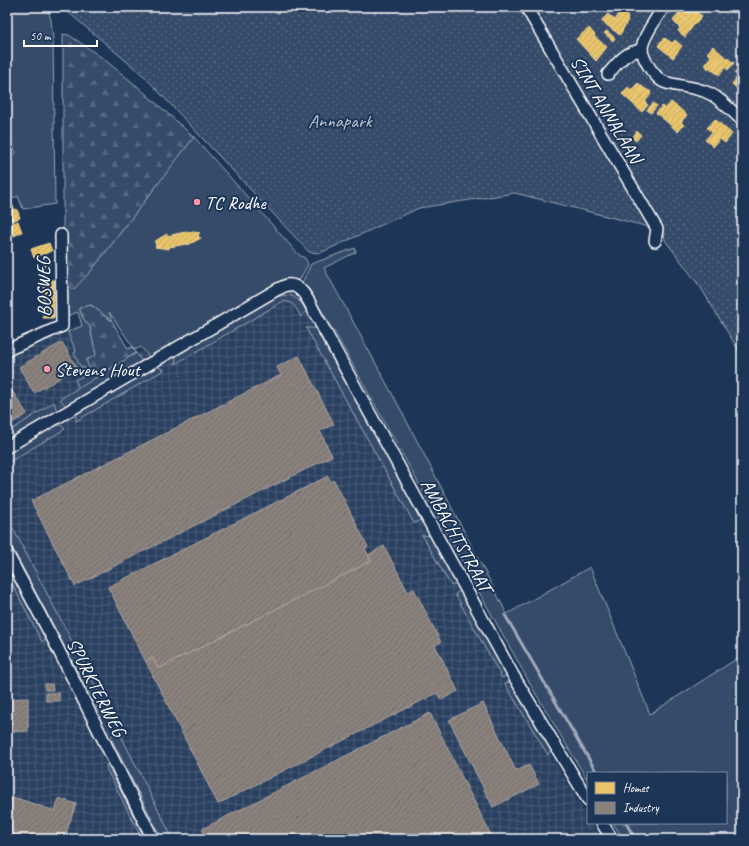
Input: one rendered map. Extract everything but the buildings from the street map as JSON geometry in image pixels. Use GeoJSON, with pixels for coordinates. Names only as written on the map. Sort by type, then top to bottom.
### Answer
{"type":"FeatureCollection","features":[{"type":"Feature","properties":{"kind":"street","name":"SINT ANNALAAN"},"geometry":{"type":"LineString","coordinates":[[526,7],[657,229],[655,242]]}},
{"type":"Feature","properties":{"kind":"street"},"geometry":{"type":"LineString","coordinates":[[664,7],[656,18],[645,39],[642,50],[648,67],[664,82],[708,92],[742,120]]}},
{"type":"Feature","properties":{"kind":"street"},"geometry":{"type":"LineString","coordinates":[[608,74],[626,55],[632,51],[642,50]]}},
{"type":"Feature","properties":{"kind":"street","name":"BOSWEG"},"geometry":{"type":"LineString","coordinates":[[7,350],[62,326],[60,236]]}},
{"type":"Feature","properties":{"kind":"street","name":"AMBACHTSTRAAT"},"geometry":{"type":"LineString","coordinates":[[7,447],[278,289],[288,285],[297,288],[303,293],[316,315],[514,675],[587,798]]}},
{"type":"Feature","properties":{"kind":"street","name":"SPURKTERWEG"},"geometry":{"type":"LineString","coordinates":[[7,553],[59,651],[153,839]]}},
{"type":"Feature","properties":{"kind":"street"},"geometry":{"type":"LineString","coordinates":[[603,824],[612,839]]}},
{"type":"Feature","properties":{"kind":"shaded area"},"geometry":{"type":"Polygon","coordinates":[[[279,272],[290,285],[384,444],[543,742],[587,816],[587,824],[592,824],[601,839],[7,839],[7,355],[78,325],[111,369],[279,272]]]}},
{"type":"Feature","properties":{"kind":"green space"},"geometry":{"type":"Polygon","coordinates":[[[7,7],[47,7],[51,20],[53,39],[55,204],[23,209],[18,196],[9,200],[7,196],[7,158],[16,153],[7,131],[7,7]]]}},
{"type":"Feature","properties":{"kind":"green space","name":"Annapark"},"geometry":{"type":"Polygon","coordinates":[[[62,7],[742,7],[742,356],[701,288],[665,240],[664,234],[645,226],[515,193],[419,208],[320,253],[309,252],[144,76],[62,7]]]}},
{"type":"Feature","properties":{"kind":"green space"},"geometry":{"type":"Polygon","coordinates":[[[63,34],[69,35],[101,57],[137,86],[194,137],[91,271],[73,290],[65,283],[63,274],[63,34]]]}},
{"type":"Feature","properties":{"kind":"green space","name":"TC Rodhe"},"geometry":{"type":"Polygon","coordinates":[[[194,137],[299,255],[305,258],[308,264],[299,281],[286,279],[278,282],[149,357],[141,347],[135,350],[109,312],[112,321],[91,305],[80,308],[83,318],[90,327],[96,355],[91,372],[85,375],[84,373],[86,372],[84,367],[81,368],[74,353],[76,352],[68,332],[82,326],[78,312],[65,317],[65,283],[91,271],[154,189],[163,174],[166,173],[175,153],[180,155],[194,137]]]}},
{"type":"Feature","properties":{"kind":"green space"},"geometry":{"type":"Polygon","coordinates":[[[355,248],[356,252],[324,268],[402,412],[507,614],[590,567],[650,714],[738,658],[742,666],[742,839],[623,839],[614,824],[727,824],[727,772],[587,772],[587,779],[533,689],[339,340],[309,289],[302,283],[311,264],[355,248]]]}},
{"type":"Feature","properties":{"kind":"green space"},"geometry":{"type":"Polygon","coordinates":[[[276,295],[277,297],[286,295],[295,297],[301,302],[306,311],[301,317],[292,303],[282,302],[175,364],[176,356],[276,295]]]}},
{"type":"Feature","properties":{"kind":"green space"},"geometry":{"type":"Polygon","coordinates":[[[91,305],[112,321],[128,349],[132,347],[136,353],[79,388],[75,380],[91,372],[86,360],[96,355],[90,327],[83,318],[79,308],[91,305]]]}},
{"type":"Feature","properties":{"kind":"green space"},"geometry":{"type":"Polygon","coordinates":[[[306,328],[315,328],[421,518],[419,521],[414,523],[306,328]]]}},
{"type":"Feature","properties":{"kind":"green space"},"geometry":{"type":"Polygon","coordinates":[[[136,353],[142,361],[141,362],[66,406],[60,399],[136,353]]]}},
{"type":"Feature","properties":{"kind":"green space"},"geometry":{"type":"Polygon","coordinates":[[[157,366],[164,370],[76,421],[78,411],[157,366]]]}},
{"type":"Feature","properties":{"kind":"green space"},"geometry":{"type":"Polygon","coordinates":[[[54,402],[57,411],[7,441],[7,433],[54,402]]]}},
{"type":"Feature","properties":{"kind":"green space"},"geometry":{"type":"Polygon","coordinates":[[[57,425],[61,425],[65,429],[7,463],[7,453],[57,425]]]}},
{"type":"Feature","properties":{"kind":"green space"},"geometry":{"type":"Polygon","coordinates":[[[7,517],[109,712],[104,715],[99,712],[7,538],[7,517]]]}},
{"type":"Feature","properties":{"kind":"green space"},"geometry":{"type":"Polygon","coordinates":[[[422,535],[431,536],[457,583],[451,586],[422,535]]]}},
{"type":"Feature","properties":{"kind":"green space"},"geometry":{"type":"Polygon","coordinates":[[[7,566],[46,639],[42,642],[7,574],[7,566]]]}},
{"type":"Feature","properties":{"kind":"green space"},"geometry":{"type":"Polygon","coordinates":[[[461,590],[508,675],[502,678],[455,594],[461,590]]]}},
{"type":"Feature","properties":{"kind":"green space"},"geometry":{"type":"Polygon","coordinates":[[[512,680],[552,748],[548,755],[505,684],[512,680]]]}},
{"type":"Feature","properties":{"kind":"green space"},"geometry":{"type":"Polygon","coordinates":[[[117,728],[173,839],[162,839],[113,742],[111,737],[117,728]]]}},
{"type":"Feature","properties":{"kind":"green space"},"geometry":{"type":"Polygon","coordinates":[[[107,764],[145,839],[142,839],[106,768],[107,764]]]}},
{"type":"Feature","properties":{"kind":"waterway"},"geometry":{"type":"LineString","coordinates":[[505,615],[596,772]]}},
{"type":"Feature","properties":{"kind":"waterway"},"geometry":{"type":"LineString","coordinates":[[627,824],[635,839]]}},
{"type":"Feature","properties":{"kind":"place","name":"TC Rodhe"},"geometry":{"type":"Point","coordinates":[197,202]}},
{"type":"Feature","properties":{"kind":"place","name":"Stevens Hout"},"geometry":{"type":"Point","coordinates":[47,369]}}]}
